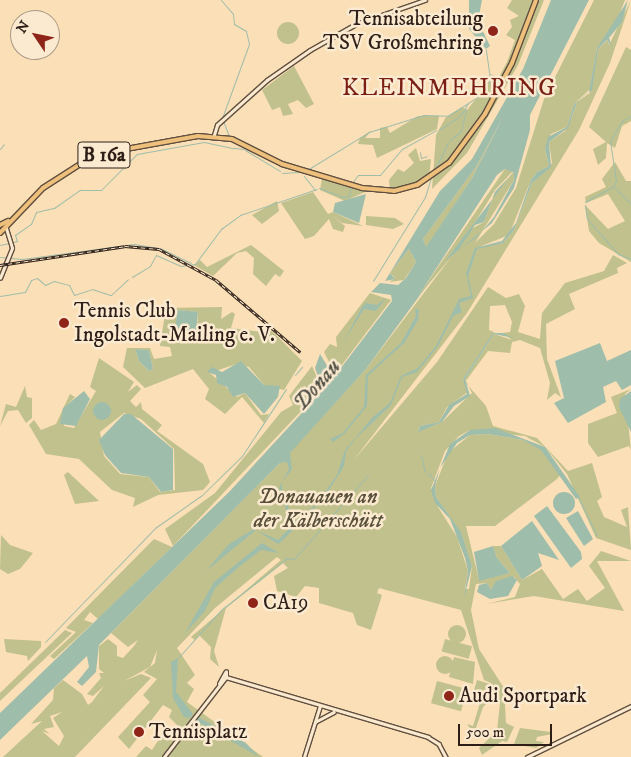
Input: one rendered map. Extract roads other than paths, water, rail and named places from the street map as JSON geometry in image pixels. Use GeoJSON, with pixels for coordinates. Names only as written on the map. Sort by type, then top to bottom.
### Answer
{"type":"FeatureCollection","features":[{"type":"Feature","properties":{"kind":"main road","name":"B 16a"},"geometry":{"type":"LineString","coordinates":[[2,228],[50,182],[89,160],[131,148],[214,135],[221,136],[334,180],[388,191],[428,180],[459,151],[491,104],[536,0]]}},
{"type":"Feature","properties":{"kind":"main road"},"geometry":{"type":"LineString","coordinates":[[527,757],[583,726],[631,706]]}},
{"type":"Feature","properties":{"kind":"street"},"geometry":{"type":"LineString","coordinates":[[214,135],[214,130],[271,77],[330,38],[424,0]]}},
{"type":"Feature","properties":{"kind":"street"},"geometry":{"type":"LineString","coordinates":[[214,130],[221,136]]}},
{"type":"Feature","properties":{"kind":"street"},"geometry":{"type":"LineString","coordinates":[[0,278],[12,245],[9,234],[2,228]]}},
{"type":"Feature","properties":{"kind":"street"},"geometry":{"type":"LineString","coordinates":[[164,757],[225,677],[338,712],[428,737],[440,744],[446,757]]}},
{"type":"Feature","properties":{"kind":"street"},"geometry":{"type":"LineString","coordinates":[[304,757],[320,706]]}},
{"type":"Feature","properties":{"kind":"street"},"geometry":{"type":"LineString","coordinates":[[315,723],[326,713],[338,712]]}},
{"type":"Feature","properties":{"kind":"waterway"},"geometry":{"type":"LineString","coordinates":[[221,0],[233,14],[234,24],[246,31],[249,44],[222,118],[229,136]]}},
{"type":"Feature","properties":{"kind":"waterway"},"geometry":{"type":"LineString","coordinates":[[307,170],[369,132],[424,115],[448,116],[479,96],[490,79],[486,49]]}},
{"type":"Feature","properties":{"kind":"waterway"},"geometry":{"type":"LineString","coordinates":[[439,130],[461,115],[468,103]]}},
{"type":"Feature","properties":{"kind":"waterway"},"geometry":{"type":"LineString","coordinates":[[450,140],[461,131],[466,110]]}},
{"type":"Feature","properties":{"kind":"waterway"},"geometry":{"type":"LineString","coordinates":[[631,116],[622,121],[610,141],[616,181],[613,186],[631,204]]}},
{"type":"Feature","properties":{"kind":"waterway"},"geometry":{"type":"LineString","coordinates":[[352,183],[358,175],[380,175],[402,149],[436,130]]}},
{"type":"Feature","properties":{"kind":"waterway"},"geometry":{"type":"LineString","coordinates":[[0,245],[17,241],[15,235],[31,224],[36,212],[54,208],[80,190],[101,190],[137,154],[204,142],[233,148]]}},
{"type":"Feature","properties":{"kind":"waterway"},"geometry":{"type":"LineString","coordinates":[[434,171],[448,142]]}},
{"type":"Feature","properties":{"kind":"waterway"},"geometry":{"type":"LineString","coordinates":[[0,149],[4,144]]}},
{"type":"Feature","properties":{"kind":"waterway"},"geometry":{"type":"LineString","coordinates":[[234,148],[244,149]]}},
{"type":"Feature","properties":{"kind":"waterway"},"geometry":{"type":"LineString","coordinates":[[245,150],[280,171]]}},
{"type":"Feature","properties":{"kind":"waterway"},"geometry":{"type":"LineString","coordinates":[[420,152],[421,158],[427,156]]}},
{"type":"Feature","properties":{"kind":"waterway"},"geometry":{"type":"LineString","coordinates":[[282,173],[304,172]]}},
{"type":"Feature","properties":{"kind":"waterway"},"geometry":{"type":"LineString","coordinates":[[304,176],[315,190]]}},
{"type":"Feature","properties":{"kind":"waterway"},"geometry":{"type":"LineString","coordinates":[[373,281],[425,197],[431,177]]}},
{"type":"Feature","properties":{"kind":"waterway"},"geometry":{"type":"LineString","coordinates":[[319,188],[343,197],[349,196],[351,186]]}},
{"type":"Feature","properties":{"kind":"waterway"},"geometry":{"type":"LineString","coordinates":[[585,202],[612,187]]}},
{"type":"Feature","properties":{"kind":"waterway"},"geometry":{"type":"LineString","coordinates":[[132,277],[150,266],[156,255],[181,266],[195,264],[221,229],[240,215],[317,189]]}},
{"type":"Feature","properties":{"kind":"waterway"},"geometry":{"type":"LineString","coordinates":[[585,205],[587,219],[618,254],[631,259]]}},
{"type":"Feature","properties":{"kind":"waterway"},"geometry":{"type":"LineString","coordinates":[[0,257],[22,259],[134,244],[162,249],[191,263]]}},
{"type":"Feature","properties":{"kind":"waterway"},"geometry":{"type":"LineString","coordinates":[[0,296],[25,292],[31,280],[37,278],[45,285],[54,281],[69,285],[74,295],[92,289],[111,295],[128,279]]}},
{"type":"Feature","properties":{"kind":"waterway","name":"Donau"},"geometry":{"type":"LineString","coordinates":[[295,375],[302,367]]}},
{"type":"Feature","properties":{"kind":"waterway","name":"Donau"},"geometry":{"type":"LineString","coordinates":[[45,642],[155,528],[202,495],[242,456],[286,389]]}},
{"type":"Feature","properties":{"kind":"waterway"},"geometry":{"type":"LineString","coordinates":[[421,455],[425,472]]}},
{"type":"Feature","properties":{"kind":"waterway"},"geometry":{"type":"LineString","coordinates":[[428,473],[434,480]]}},
{"type":"Feature","properties":{"kind":"waterway"},"geometry":{"type":"LineString","coordinates":[[285,558],[294,559],[368,475]]}},
{"type":"Feature","properties":{"kind":"waterway"},"geometry":{"type":"LineString","coordinates":[[578,497],[597,536]]}},
{"type":"Feature","properties":{"kind":"waterway"},"geometry":{"type":"LineString","coordinates":[[178,658],[221,610],[286,559]]}},
{"type":"Feature","properties":{"kind":"railway"},"geometry":{"type":"LineString","coordinates":[[0,265],[125,246],[159,249],[216,280],[300,352]]}},
{"type":"Feature","properties":{"kind":"place","name":"Tennisabteilung TSV Großmehring"},"geometry":{"type":"Point","coordinates":[493,31]}},
{"type":"Feature","properties":{"kind":"place","name":"Tennis Club Ingolstadt-Mailing e. V."},"geometry":{"type":"Point","coordinates":[64,323]}},
{"type":"Feature","properties":{"kind":"place","name":"CA19"},"geometry":{"type":"Point","coordinates":[253,603]}},
{"type":"Feature","properties":{"kind":"place","name":"Audi Sportpark"},"geometry":{"type":"Point","coordinates":[449,696]}},
{"type":"Feature","properties":{"kind":"place","name":"Tennisplatz"},"geometry":{"type":"Point","coordinates":[139,732]}},
{"type":"Feature","properties":{"kind":"district","name":"KLEINMEHRING"},"geometry":{"type":"Point","coordinates":[449,89]}},
{"type":"Feature","properties":{"kind":"park label","name":"Donauauen an der Kälberschütt"},"geometry":{"type":"Point","coordinates":[318,509]}}]}
